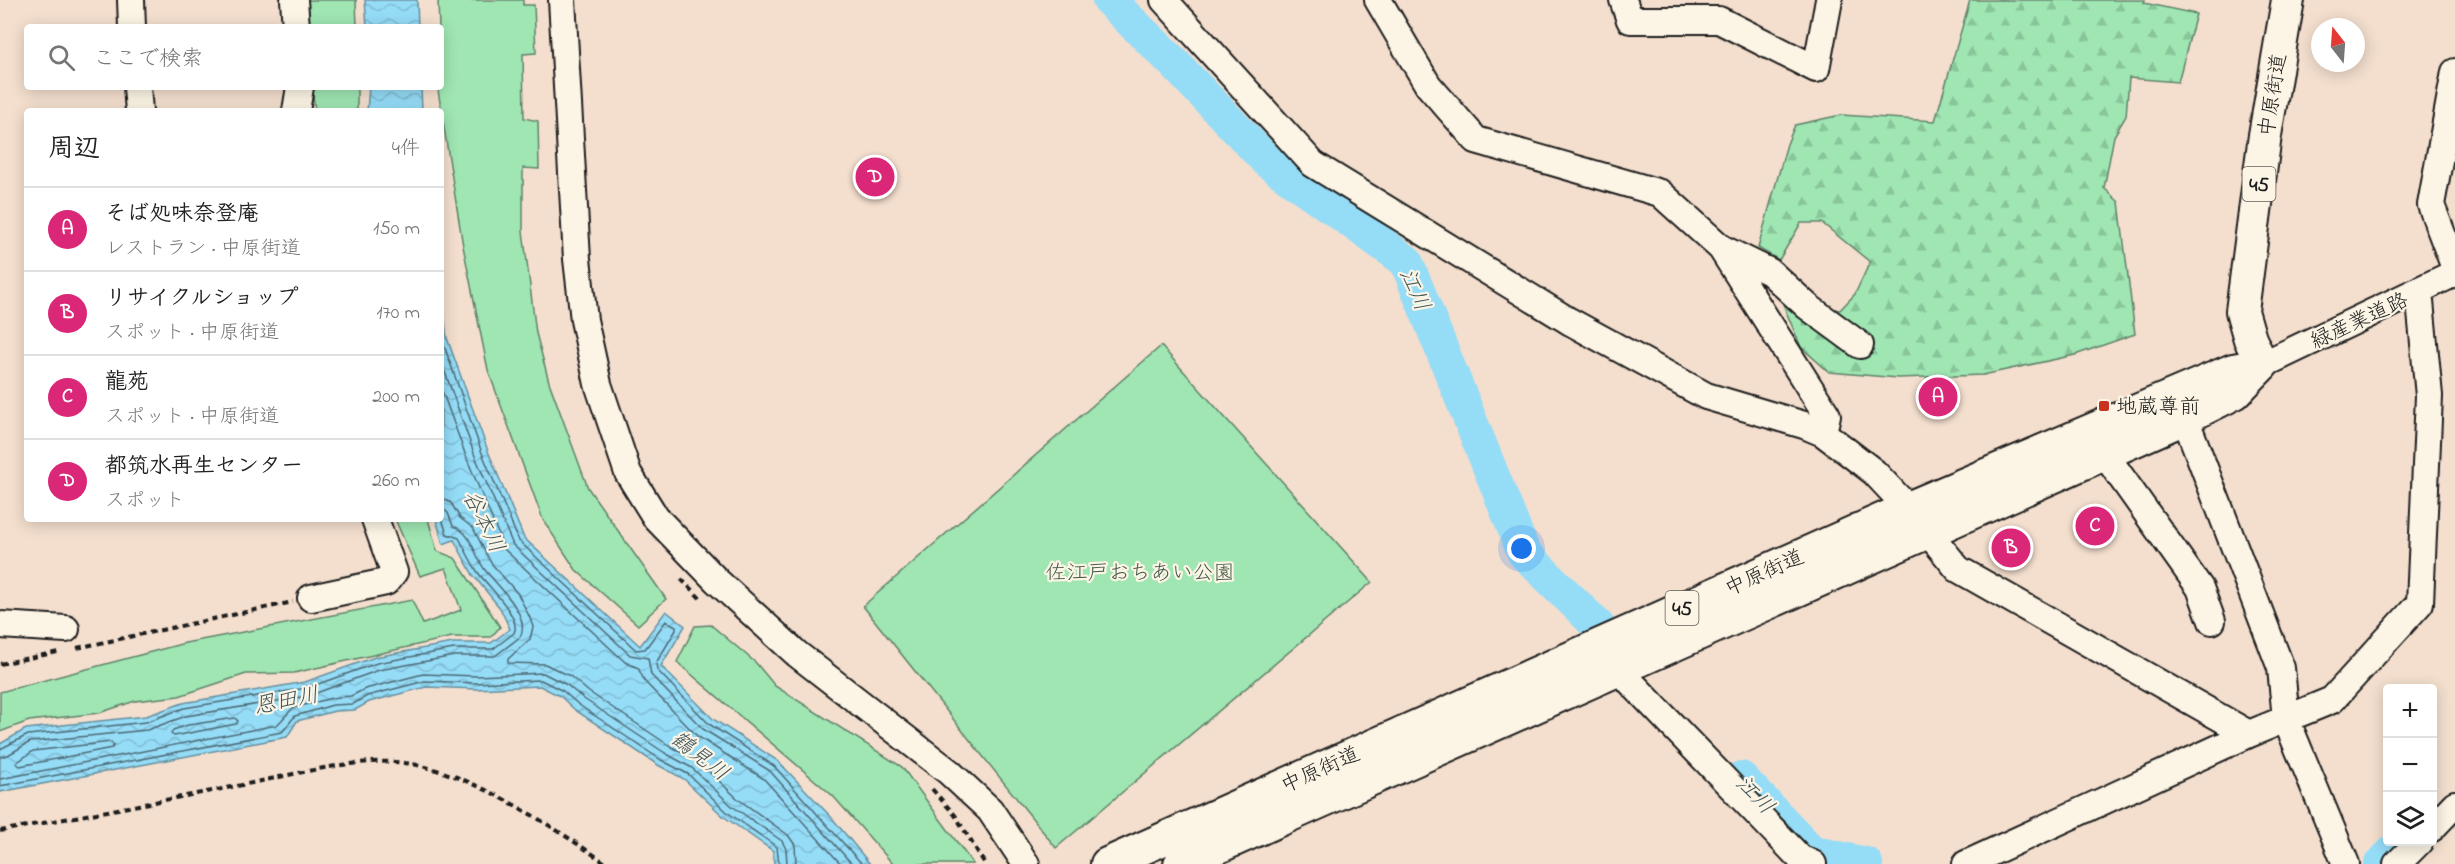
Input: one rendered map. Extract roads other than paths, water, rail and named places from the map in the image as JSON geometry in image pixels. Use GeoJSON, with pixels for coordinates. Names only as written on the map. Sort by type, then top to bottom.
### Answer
{"type":"FeatureCollection","features":[{"type":"Feature","properties":{"kind":"main road","name":"中原街道"},"geometry":{"type":"LineString","coordinates":[[2262,365],[2250,339],[2242,311],[2265,135],[2288,0]]}},
{"type":"Feature","properties":{"kind":"main road","name":"中原街道"},"geometry":{"type":"LineString","coordinates":[[1180,864],[2185,418],[2235,393],[2262,365]]}},
{"type":"Feature","properties":{"kind":"main road","name":"中原街道"},"geometry":{"type":"LineString","coordinates":[[1107,864],[1908,508],[2233,370],[2262,365]]}},
{"type":"Feature","properties":{"kind":"street"},"geometry":{"type":"LineString","coordinates":[[131,0],[132,24]]}},
{"type":"Feature","properties":{"kind":"street"},"geometry":{"type":"LineString","coordinates":[[294,0],[296,24]]}},
{"type":"Feature","properties":{"kind":"street"},"geometry":{"type":"LineString","coordinates":[[562,0],[577,259],[584,320],[598,384],[628,473],[656,518],[715,578],[797,654],[949,772],[990,810],[1026,864]]}},
{"type":"Feature","properties":{"kind":"street"},"geometry":{"type":"LineString","coordinates":[[1164,0],[1313,164],[1569,321],[1706,396],[1804,425],[1823,434],[1874,471],[1929,531],[1958,568],[2248,734]]}},
{"type":"Feature","properties":{"kind":"street"},"geometry":{"type":"LineString","coordinates":[[1378,0],[1428,86],[1476,140],[1660,193],[1721,248],[1827,415],[1823,434]]}},
{"type":"Feature","properties":{"kind":"street"},"geometry":{"type":"LineString","coordinates":[[1623,0],[1630,20],[1719,20],[1816,69],[1829,0]]}},
{"type":"Feature","properties":{"kind":"street"},"geometry":{"type":"LineString","coordinates":[[2455,72],[2431,205],[2455,268]]}},
{"type":"Feature","properties":{"kind":"street"},"geometry":{"type":"LineString","coordinates":[[137,90],[139,108]]}},
{"type":"Feature","properties":{"kind":"street"},"geometry":{"type":"LineString","coordinates":[[296,108],[300,90]]}},
{"type":"Feature","properties":{"kind":"street"},"geometry":{"type":"LineString","coordinates":[[1721,248],[1770,272],[1807,306],[1860,345]]}},
{"type":"Feature","properties":{"kind":"street","name":"緑産業道路"},"geometry":{"type":"LineString","coordinates":[[2262,365],[2455,273]]}},
{"type":"Feature","properties":{"kind":"street"},"geometry":{"type":"LineString","coordinates":[[1966,864],[2248,734],[2332,700],[2420,603],[2429,396],[2420,291]]}},
{"type":"Feature","properties":{"kind":"street"},"geometry":{"type":"LineString","coordinates":[[2185,418],[2281,668],[2286,719],[2346,864]]}},
{"type":"Feature","properties":{"kind":"street"},"geometry":{"type":"LineString","coordinates":[[2104,453],[2200,588],[2212,621]]}},
{"type":"Feature","properties":{"kind":"street"},"geometry":{"type":"LineString","coordinates":[[311,598],[370,588],[386,582],[394,572],[376,522]]}},
{"type":"Feature","properties":{"kind":"street"},"geometry":{"type":"LineString","coordinates":[[0,625],[66,629]]}},
{"type":"Feature","properties":{"kind":"street"},"geometry":{"type":"LineString","coordinates":[[1618,669],[1800,858],[1813,864]]}},
{"type":"Feature","properties":{"kind":"street"},"geometry":{"type":"LineString","coordinates":[[2437,824],[2455,804]]}},
{"type":"Feature","properties":{"kind":"street"},"geometry":{"type":"LineString","coordinates":[[2397,864],[2415,846]]}},
{"type":"Feature","properties":{"kind":"water"},"geometry":{"type":"Polygon","coordinates":[[[365,0],[417,0],[418,24],[367,24],[365,0]]]}},
{"type":"Feature","properties":{"kind":"water"},"geometry":{"type":"Polygon","coordinates":[[[369,90],[421,90],[422,108],[367,108],[369,90]]]}},
{"type":"Feature","properties":{"kind":"water"},"geometry":{"type":"Polygon","coordinates":[[[444,314],[447,338],[488,451],[524,538],[640,646],[666,611],[685,626],[661,666],[713,719],[778,761],[832,818],[870,864],[774,864],[773,851],[723,816],[684,779],[658,765],[575,710],[560,696],[540,686],[477,689],[426,687],[369,702],[355,710],[335,711],[297,721],[287,737],[0,792],[0,744],[26,729],[146,716],[183,703],[305,682],[375,657],[453,643],[491,643],[510,629],[500,608],[473,575],[454,540],[443,544],[437,522],[444,522],[444,314]]]}},
{"type":"Feature","properties":{"kind":"waterway","name":"江川"},"geometry":{"type":"LineString","coordinates":[[1109,0],[1170,59],[1268,162],[1406,261],[1524,553],[1598,626]]}},
{"type":"Feature","properties":{"kind":"waterway","name":"江川"},"geometry":{"type":"LineString","coordinates":[[1741,778],[1812,852],[1866,864]]}},
{"type":"Feature","properties":{"kind":"waterway","name":"江川"},"geometry":{"type":"LineString","coordinates":[[2381,864],[2399,846]]}},
{"type":"Feature","properties":{"kind":"place","name":"都筑水再生センター"},"geometry":{"type":"Point","coordinates":[875,177]}},
{"type":"Feature","properties":{"kind":"place","name":"そば処味奈登庵"},"geometry":{"type":"Point","coordinates":[1938,397]}},
{"type":"Feature","properties":{"kind":"place","name":"地蔵尊前"},"geometry":{"type":"Point","coordinates":[2104,406]}},
{"type":"Feature","properties":{"kind":"place","name":"龍苑"},"geometry":{"type":"Point","coordinates":[2095,526]}},
{"type":"Feature","properties":{"kind":"place","name":"リサイクルショップ"},"geometry":{"type":"Point","coordinates":[2011,548]}},
{"type":"Feature","properties":{"kind":"water label","name":"谷本川"},"geometry":{"type":"Point","coordinates":[485,521]}},
{"type":"Feature","properties":{"kind":"water label","name":"恩田川"},"geometry":{"type":"Point","coordinates":[286,699]}},
{"type":"Feature","properties":{"kind":"water label","name":"鶴見川"},"geometry":{"type":"Point","coordinates":[701,755]}},
{"type":"Feature","properties":{"kind":"park label","name":"佐江戸おちあい公園"},"geometry":{"type":"Point","coordinates":[1140,572]}}]}
